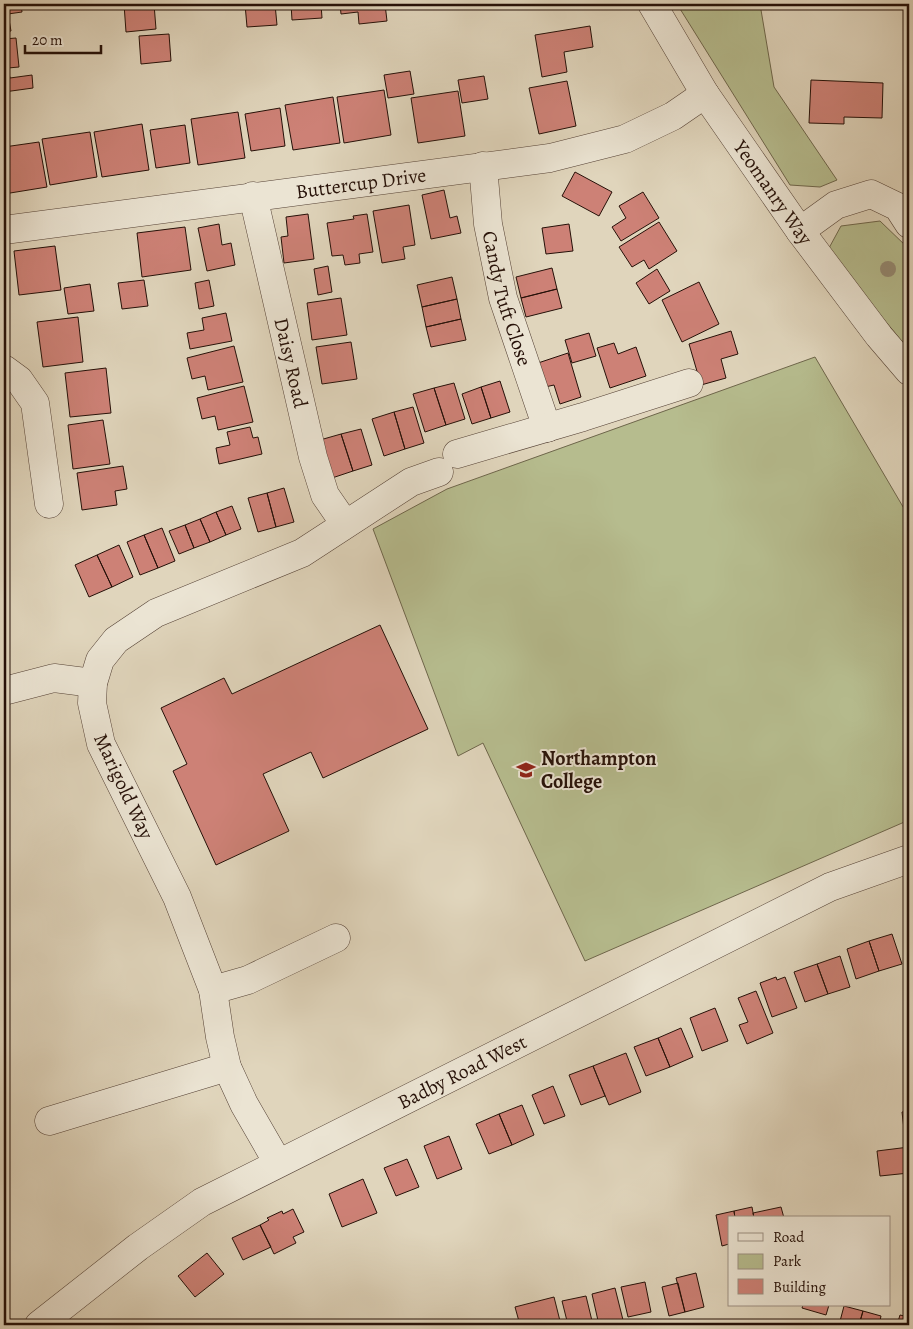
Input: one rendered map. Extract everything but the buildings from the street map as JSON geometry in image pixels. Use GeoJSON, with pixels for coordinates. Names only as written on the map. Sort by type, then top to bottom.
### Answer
{"type":"FeatureCollection","features":[{"type":"Feature","properties":{"kind":"street","name":"Yeomanry Way"},"geometry":{"type":"LineString","coordinates":[[652,4],[705,94],[800,231],[879,336],[909,371]]}},
{"type":"Feature","properties":{"kind":"street","name":"Buttercup Drive"},"geometry":{"type":"LineString","coordinates":[[4,230],[550,158],[625,139],[673,116],[705,94]]}},
{"type":"Feature","properties":{"kind":"street","name":"Candy Tuft Close"},"geometry":{"type":"LineString","coordinates":[[483,166],[488,224],[504,298],[547,428]]}},
{"type":"Feature","properties":{"kind":"street"},"geometry":{"type":"LineString","coordinates":[[800,231],[836,205],[871,194],[898,207],[909,224]]}},
{"type":"Feature","properties":{"kind":"street","name":"Daisy Road"},"geometry":{"type":"LineString","coordinates":[[253,196],[312,457],[325,495],[345,524]]}},
{"type":"Feature","properties":{"kind":"street"},"geometry":{"type":"LineString","coordinates":[[4,369],[19,380],[35,403],[49,504]]}},
{"type":"Feature","properties":{"kind":"street"},"geometry":{"type":"LineString","coordinates":[[547,428],[689,383]]}},
{"type":"Feature","properties":{"kind":"street","name":"Marigold Way"},"geometry":{"type":"LineString","coordinates":[[278,1163],[244,1104],[227,1067],[220,1037],[213,990],[177,896],[101,744],[92,703],[93,682],[100,660],[116,640],[156,613],[302,553],[411,482],[448,463],[483,447],[547,428]]}},
{"type":"Feature","properties":{"kind":"street"},"geometry":{"type":"LineString","coordinates":[[4,691],[54,678],[93,682]]}},
{"type":"Feature","properties":{"kind":"street","name":"Badby Road West"},"geometry":{"type":"LineString","coordinates":[[39,1325],[138,1246],[202,1202],[830,887],[909,860]]}},
{"type":"Feature","properties":{"kind":"street"},"geometry":{"type":"LineString","coordinates":[[213,990],[248,980],[336,938]]}},
{"type":"Feature","properties":{"kind":"street"},"geometry":{"type":"LineString","coordinates":[[49,1121],[227,1067]]}},
{"type":"Feature","properties":{"kind":"green space"},"geometry":{"type":"Polygon","coordinates":[[[677,4],[760,4],[774,87],[837,180],[820,187],[790,185],[677,4]]]}},
{"type":"Feature","properties":{"kind":"green space"},"geometry":{"type":"Polygon","coordinates":[[[880,221],[907,247],[909,252],[909,350],[863,294],[829,248],[841,226],[880,221]]]}},
{"type":"Feature","properties":{"kind":"green space"},"geometry":{"type":"Polygon","coordinates":[[[815,357],[909,517],[909,820],[585,961],[483,743],[458,756],[373,529],[447,489],[815,357]]]}},
{"type":"Feature","properties":{"kind":"place","name":"Northampton College"},"geometry":{"type":"Point","coordinates":[526,770]}}]}
